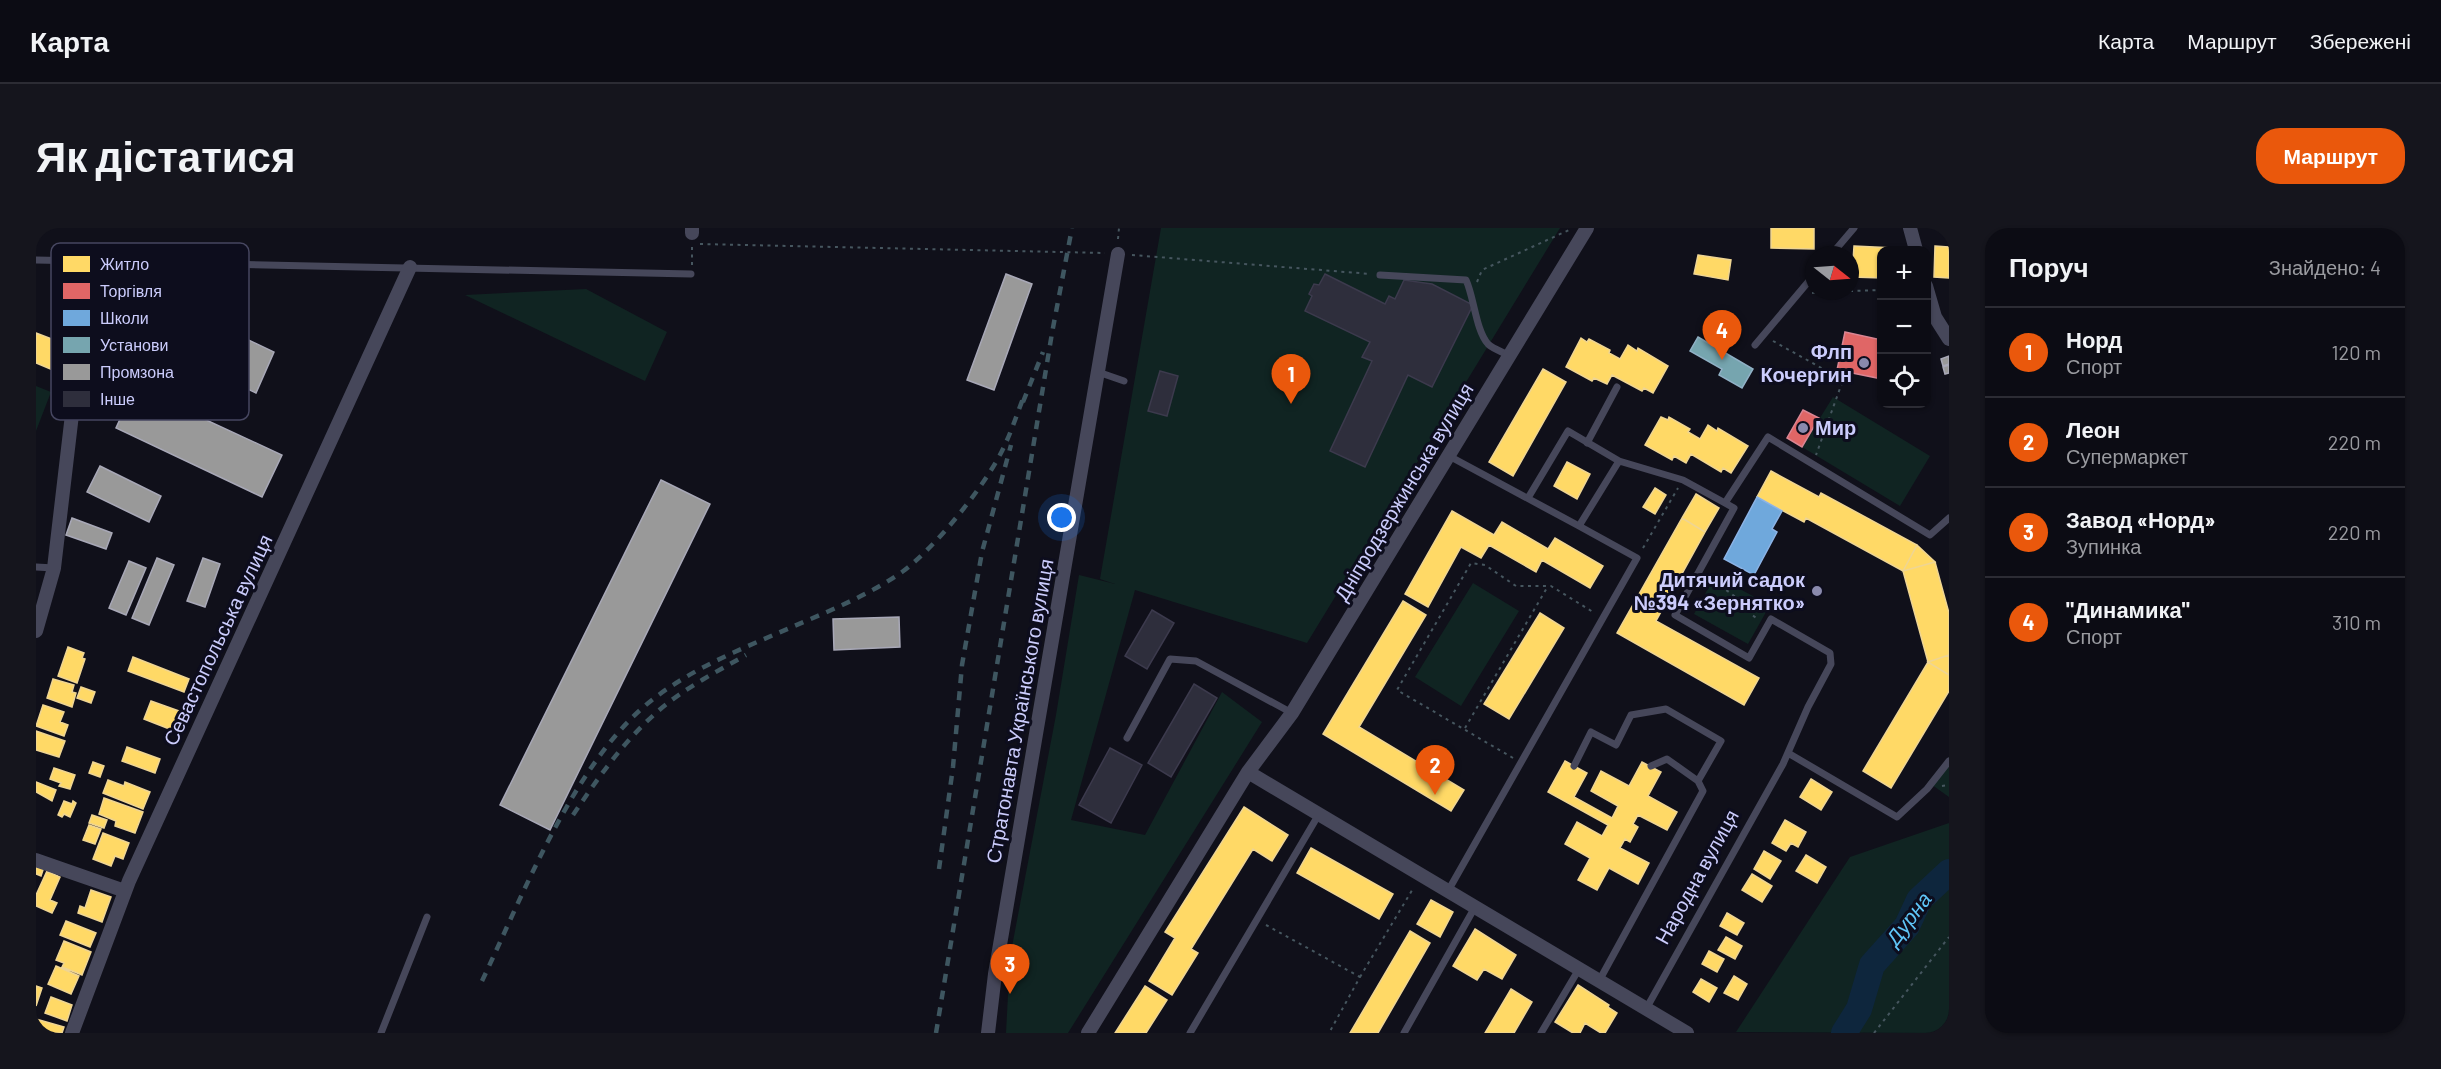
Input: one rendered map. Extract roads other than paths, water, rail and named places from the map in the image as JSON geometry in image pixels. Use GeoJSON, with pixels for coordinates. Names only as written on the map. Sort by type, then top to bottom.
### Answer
{"type":"FeatureCollection","features":[{"type":"Feature","properties":{"kind":"street","name":"Дніпродзержинська вулиця"},"geometry":{"type":"LineString","coordinates":[[1088,1033],[1248,772],[1292,713],[1587,228]]}},
{"type":"Feature","properties":{"kind":"street"},"geometry":{"type":"LineString","coordinates":[[1910,228],[1915,246]]}},
{"type":"Feature","properties":{"kind":"street","name":"Стратонавта Українського вулиця"},"geometry":{"type":"LineString","coordinates":[[988,1033],[995,974],[1118,254]]}},
{"type":"Feature","properties":{"kind":"street","name":"Севастопольська вулиця"},"geometry":{"type":"LineString","coordinates":[[72,1033],[126,891],[410,267]]}},
{"type":"Feature","properties":{"kind":"street"},"geometry":{"type":"LineString","coordinates":[[1930,300],[1935,317],[1949,339]]}},
{"type":"Feature","properties":{"kind":"street"},"geometry":{"type":"LineString","coordinates":[[36,631],[54,568],[71,420]]}},
{"type":"Feature","properties":{"kind":"street"},"geometry":{"type":"LineString","coordinates":[[1248,772],[1685,1032]]}},
{"type":"Feature","properties":{"kind":"street"},"geometry":{"type":"LineString","coordinates":[[36,860],[126,891]]}},
{"type":"Feature","properties":{"kind":"lane"},"geometry":{"type":"LineString","coordinates":[[1839,246],[1854,228]]}},
{"type":"Feature","properties":{"kind":"lane"},"geometry":{"type":"LineString","coordinates":[[36,260],[51,260]]}},
{"type":"Feature","properties":{"kind":"lane"},"geometry":{"type":"LineString","coordinates":[[249,264],[691,274]]}},
{"type":"Feature","properties":{"kind":"lane"},"geometry":{"type":"LineString","coordinates":[[1380,275],[1466,280],[1473,293],[1476,318],[1488,344],[1510,356]]}},
{"type":"Feature","properties":{"kind":"lane"},"geometry":{"type":"LineString","coordinates":[[1755,345],[1805,286]]}},
{"type":"Feature","properties":{"kind":"lane"},"geometry":{"type":"LineString","coordinates":[[1098,372],[1124,381]]}},
{"type":"Feature","properties":{"kind":"lane"},"geometry":{"type":"LineString","coordinates":[[1587,443],[1617,387]]}},
{"type":"Feature","properties":{"kind":"lane"},"geometry":{"type":"LineString","coordinates":[[1528,498],[1568,431],[1619,461],[1683,480],[1725,503],[1768,437],[1930,535],[1949,518]]}},
{"type":"Feature","properties":{"kind":"lane"},"geometry":{"type":"LineString","coordinates":[[1448,891],[1637,558],[1449,456]]}},
{"type":"Feature","properties":{"kind":"lane"},"geometry":{"type":"LineString","coordinates":[[1579,526],[1619,461]]}},
{"type":"Feature","properties":{"kind":"lane","name":"Народна вулиця"},"geometry":{"type":"LineString","coordinates":[[1646,1009],[1783,764],[1808,707],[1831,664],[1830,653],[1771,619],[1749,658],[1675,615],[1734,508],[1725,503]]}},
{"type":"Feature","properties":{"kind":"lane"},"geometry":{"type":"LineString","coordinates":[[36,567],[54,568]]}},
{"type":"Feature","properties":{"kind":"lane"},"geometry":{"type":"LineString","coordinates":[[1127,738],[1170,659],[1196,661],[1292,713]]}},
{"type":"Feature","properties":{"kind":"lane"},"geometry":{"type":"LineString","coordinates":[[1574,766],[1591,732],[1616,745],[1631,715],[1666,709],[1721,741],[1698,781]]}},
{"type":"Feature","properties":{"kind":"lane"},"geometry":{"type":"LineString","coordinates":[[1788,753],[1897,817],[1927,789],[1949,761]]}},
{"type":"Feature","properties":{"kind":"lane"},"geometry":{"type":"LineString","coordinates":[[1599,981],[1703,791],[1698,781],[1667,759],[1651,766]]}},
{"type":"Feature","properties":{"kind":"lane"},"geometry":{"type":"LineString","coordinates":[[1190,1033],[1319,814]]}},
{"type":"Feature","properties":{"kind":"lane"},"geometry":{"type":"LineString","coordinates":[[1404,1033],[1475,907]]}},
{"type":"Feature","properties":{"kind":"lane"},"geometry":{"type":"LineString","coordinates":[[381,1033],[427,917]]}},
{"type":"Feature","properties":{"kind":"lane"},"geometry":{"type":"LineString","coordinates":[[1541,1033],[1578,969]]}},
{"type":"Feature","properties":{"kind":"waterway","name":"Дурна"},"geometry":{"type":"LineString","coordinates":[[1844,1033],[1859,1009],[1872,965],[1907,926],[1919,900],[1949,872]]}},
{"type":"Feature","properties":{"kind":"railway"},"geometry":{"type":"LineString","coordinates":[[936,1033],[1052,333],[1072,228]]}},
{"type":"Feature","properties":{"kind":"railway"},"geometry":{"type":"LineString","coordinates":[[1023,402],[1043,352]]}},
{"type":"Feature","properties":{"kind":"railway"},"geometry":{"type":"LineString","coordinates":[[482,981],[534,869],[575,792],[624,726],[668,688],[702,668],[834,609],[902,572],[943,533],[983,482],[1005,444],[1024,396]]}},
{"type":"Feature","properties":{"kind":"railway"},"geometry":{"type":"LineString","coordinates":[[939,869],[953,767],[962,665],[982,552],[1011,445]]}},
{"type":"Feature","properties":{"kind":"railway"},"geometry":{"type":"LineString","coordinates":[[573,815],[622,748],[657,712],[689,688],[746,655]]}},
{"type":"Feature","properties":{"kind":"place","name":"\"Динамика\""},"geometry":{"type":"Point","coordinates":[1722,360]}},
{"type":"Feature","properties":{"kind":"place","name":"Флп Кочергин"},"geometry":{"type":"Point","coordinates":[1864,363]}},
{"type":"Feature","properties":{"kind":"place","name":"Норд"},"geometry":{"type":"Point","coordinates":[1291,404]}},
{"type":"Feature","properties":{"kind":"place","name":"Мир"},"geometry":{"type":"Point","coordinates":[1803,428]}},
{"type":"Feature","properties":{"kind":"place","name":"Дитячий садок №394 «Зернятко»"},"geometry":{"type":"Point","coordinates":[1817,591]}},
{"type":"Feature","properties":{"kind":"place","name":"Леон"},"geometry":{"type":"Point","coordinates":[1435,795]}},
{"type":"Feature","properties":{"kind":"place","name":"Завод «Норд»"},"geometry":{"type":"Point","coordinates":[1010,994]}}]}
